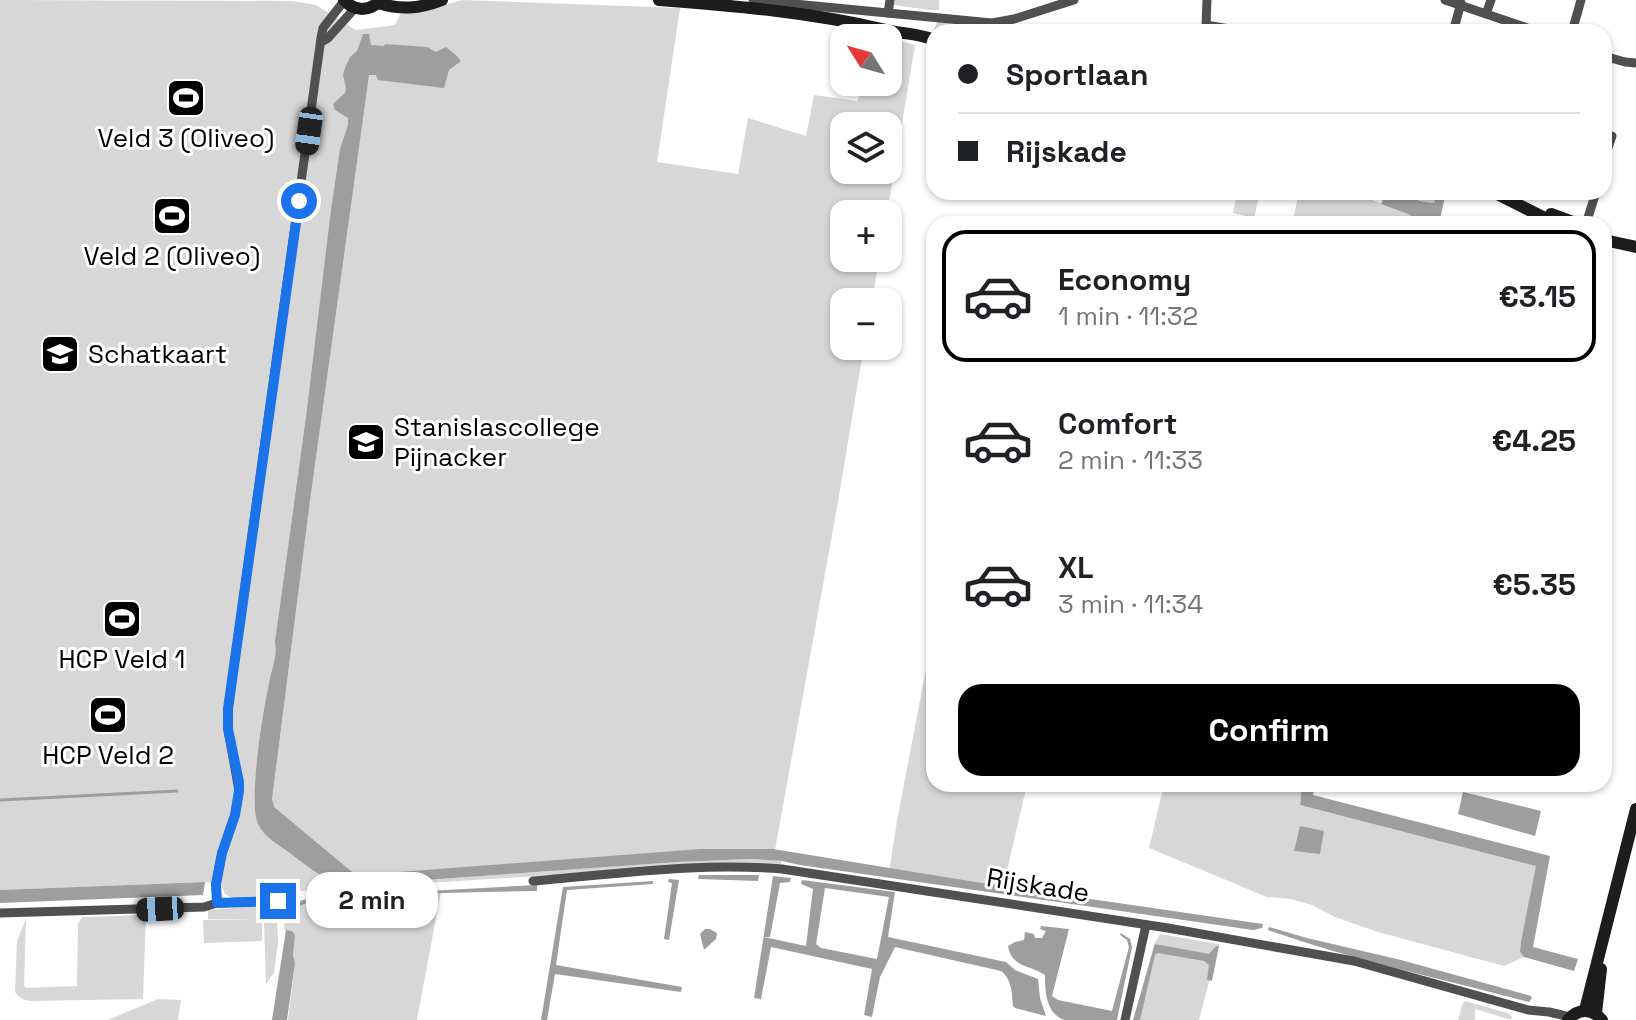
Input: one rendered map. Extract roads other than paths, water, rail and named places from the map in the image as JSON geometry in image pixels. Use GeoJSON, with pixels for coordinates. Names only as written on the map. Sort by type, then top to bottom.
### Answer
{"type":"FeatureCollection","features":[{"type":"Feature","properties":{"kind":"main road"},"geometry":{"type":"LineString","coordinates":[[347,3],[367,9],[380,2],[415,9],[442,0]]}},
{"type":"Feature","properties":{"kind":"main road"},"geometry":{"type":"LineString","coordinates":[[659,0],[843,19],[895,32],[917,34],[926,39]]}},
{"type":"Feature","properties":{"kind":"main road"},"geometry":{"type":"LineString","coordinates":[[1510,200],[1541,216]]}},
{"type":"Feature","properties":{"kind":"main road"},"geometry":{"type":"LineString","coordinates":[[1518,204],[1556,216]]}},
{"type":"Feature","properties":{"kind":"main road"},"geometry":{"type":"LineString","coordinates":[[1612,240],[1636,247]]}},
{"type":"Feature","properties":{"kind":"main road"},"geometry":{"type":"LineString","coordinates":[[1569,1019],[1574,1013],[1594,1015],[1606,922],[1636,809]]}},
{"type":"Feature","properties":{"kind":"street"},"geometry":{"type":"LineString","coordinates":[[753,0],[992,23],[1074,0]]}},
{"type":"Feature","properties":{"kind":"street"},"geometry":{"type":"LineString","coordinates":[[888,13],[890,0]]}},
{"type":"Feature","properties":{"kind":"street"},"geometry":{"type":"LineString","coordinates":[[1206,24],[1207,0]]}},
{"type":"Feature","properties":{"kind":"street"},"geometry":{"type":"LineString","coordinates":[[1445,0],[1515,24]]}},
{"type":"Feature","properties":{"kind":"street"},"geometry":{"type":"LineString","coordinates":[[1480,12],[1491,0]]}},
{"type":"Feature","properties":{"kind":"street"},"geometry":{"type":"LineString","coordinates":[[1574,24],[1581,0]]}},
{"type":"Feature","properties":{"kind":"street"},"geometry":{"type":"LineString","coordinates":[[217,903],[216,884],[222,853],[235,815],[239,791],[228,729],[228,709],[323,28],[347,3]]}},
{"type":"Feature","properties":{"kind":"street"},"geometry":{"type":"LineString","coordinates":[[1455,24],[1461,3]]}},
{"type":"Feature","properties":{"kind":"street"},"geometry":{"type":"LineString","coordinates":[[1612,58],[1636,63]]}},
{"type":"Feature","properties":{"kind":"street","name":"Rijskade"},"geometry":{"type":"LineString","coordinates":[[533,881],[746,866],[784,869],[1354,961],[1569,1019]]}},
{"type":"Feature","properties":{"kind":"street"},"geometry":{"type":"LineString","coordinates":[[0,913],[204,907],[217,903],[278,901]]}},
{"type":"Feature","properties":{"kind":"street"},"geometry":{"type":"LineString","coordinates":[[1125,1020],[1146,925]]}},
{"type":"Feature","properties":{"kind":"street","name":"Rijskade"},"geometry":{"type":"LineString","coordinates":[[1528,1010],[1545,1020]]}},
{"type":"Feature","properties":{"kind":"waterway"},"geometry":{"type":"LineString","coordinates":[[0,800],[177,791]]}},
{"type":"Feature","properties":{"kind":"place","name":"Veld 3 (Oliveo)"},"geometry":{"type":"Point","coordinates":[186,98]}},
{"type":"Feature","properties":{"kind":"place","name":"Veld 2 (Oliveo)"},"geometry":{"type":"Point","coordinates":[172,216]}},
{"type":"Feature","properties":{"kind":"place","name":"Schatkaart"},"geometry":{"type":"Point","coordinates":[60,354]}},
{"type":"Feature","properties":{"kind":"place","name":"Stanislascollege Pijnacker"},"geometry":{"type":"Point","coordinates":[366,442]}},
{"type":"Feature","properties":{"kind":"place","name":"HCP Veld 1"},"geometry":{"type":"Point","coordinates":[122,619]}},
{"type":"Feature","properties":{"kind":"place","name":"HCP Veld 2"},"geometry":{"type":"Point","coordinates":[108,715]}}]}
